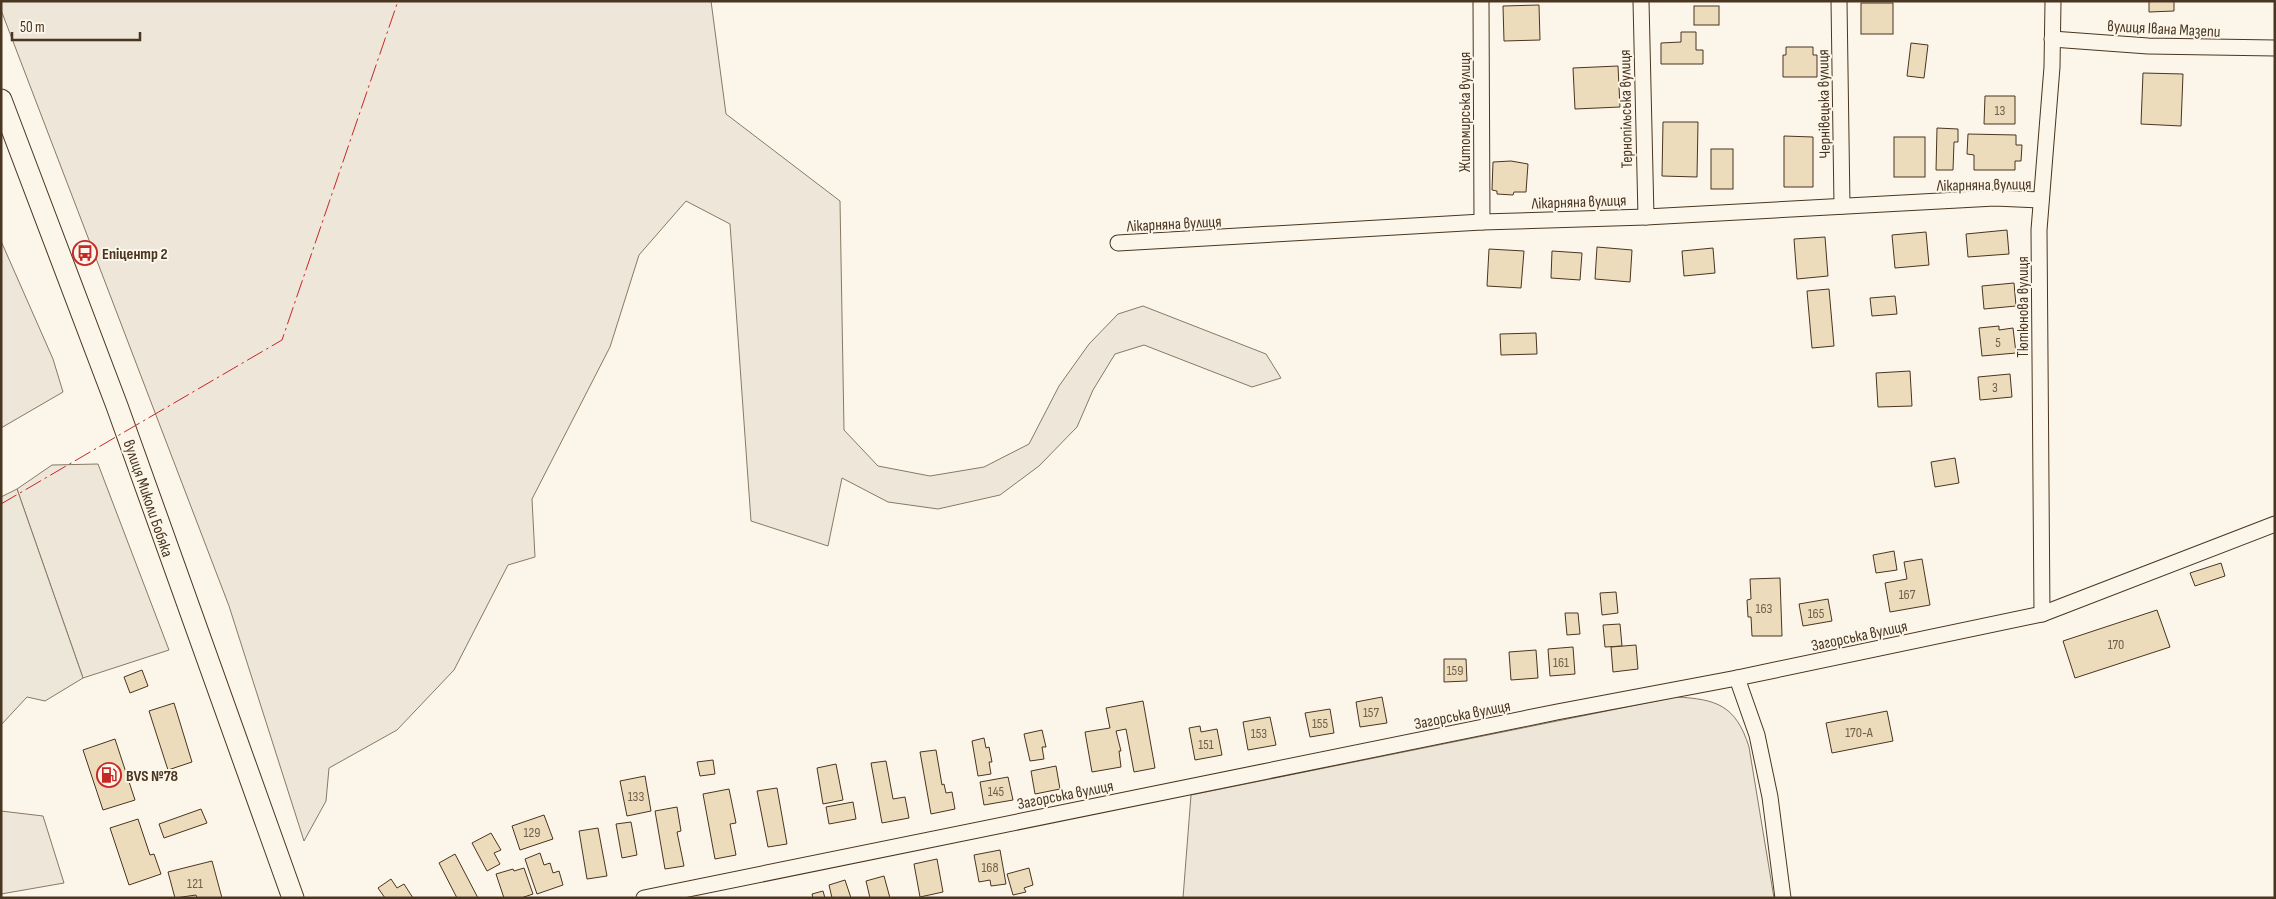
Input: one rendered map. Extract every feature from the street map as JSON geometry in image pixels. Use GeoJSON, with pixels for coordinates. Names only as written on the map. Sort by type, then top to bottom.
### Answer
{"type":"FeatureCollection","features":[{"type":"Feature","properties":{"kind":"street","name":"Житомирська вулиця"},"geometry":{"type":"LineString","coordinates":[[1480,1],[1482,222]]}},
{"type":"Feature","properties":{"kind":"street","name":"Тернопільська вулиця"},"geometry":{"type":"LineString","coordinates":[[1641,1],[1646,217]]}},
{"type":"Feature","properties":{"kind":"street","name":"Чернівецька вулиця"},"geometry":{"type":"LineString","coordinates":[[1839,1],[1842,206]]}},
{"type":"Feature","properties":{"kind":"street","name":"Тютюнова вулиця"},"geometry":{"type":"LineString","coordinates":[[2042,614],[2039,230],[2053,1]]}},
{"type":"Feature","properties":{"kind":"street","name":"вулиця Івана Мазепи"},"geometry":{"type":"LineString","coordinates":[[2052,39],[2148,46],[2275,48]]}},
{"type":"Feature","properties":{"kind":"street","name":"вулиця Миколи Бобяка"},"geometry":{"type":"LineString","coordinates":[[1,100],[117,406],[293,898]]}},
{"type":"Feature","properties":{"kind":"street","name":"Лікарняна вулиця"},"geometry":{"type":"LineString","coordinates":[[1118,243],[1482,222],[1646,217],[1995,198],[2041,200]]}},
{"type":"Feature","properties":{"kind":"street","name":"Загорська вулиця"},"geometry":{"type":"LineString","coordinates":[[644,898],[1538,716],[1737,678],[2042,614],[2275,524]]}},
{"type":"Feature","properties":{"kind":"street"},"geometry":{"type":"LineString","coordinates":[[1737,678],[1757,735],[1761,753],[1770,797],[1783,898]]}},
{"type":"Feature","properties":{"kind":"shaded area"},"geometry":{"type":"Polygon","coordinates":[[[1,1],[711,1],[726,114],[840,201],[844,430],[878,466],[930,476],[984,467],[1029,444],[1059,386],[1089,344],[1118,314],[1143,306],[1266,354],[1281,378],[1252,387],[1144,345],[1115,354],[1093,390],[1077,427],[1039,466],[1000,495],[938,509],[888,502],[842,478],[828,546],[751,521],[730,224],[686,201],[639,255],[610,347],[532,499],[535,557],[508,565],[454,670],[397,730],[329,768],[326,801],[304,841],[229,606],[1,10],[1,1]]]}},
{"type":"Feature","properties":{"kind":"shaded area"},"geometry":{"type":"Polygon","coordinates":[[[1,241],[53,359],[63,392],[1,428],[1,241]]]}},
{"type":"Feature","properties":{"kind":"shaded area"},"geometry":{"type":"Polygon","coordinates":[[[98,464],[169,650],[83,678],[17,489],[52,465],[98,464]]]}},
{"type":"Feature","properties":{"kind":"shaded area"},"geometry":{"type":"Polygon","coordinates":[[[17,489],[83,678],[45,701],[27,697],[1,725],[1,497],[17,489]]]}},
{"type":"Feature","properties":{"kind":"shaded area"},"geometry":{"type":"Polygon","coordinates":[[[1676,697],[1702,700],[1723,707],[1731,713],[1744,733],[1749,747],[1774,898],[1183,898],[1191,795],[1676,697]]]}},
{"type":"Feature","properties":{"kind":"shaded area"},"geometry":{"type":"Polygon","coordinates":[[[1,811],[43,816],[64,883],[1,894],[1,811]]]}},
{"type":"Feature","properties":{"kind":"building"},"geometry":{"type":"Polygon","coordinates":[[[2149,1],[2174,1],[2174,11],[2149,12],[2149,1]]]}},
{"type":"Feature","properties":{"kind":"building"},"geometry":{"type":"Polygon","coordinates":[[[1861,3],[1893,3],[1893,34],[1861,34],[1861,3]]]}},
{"type":"Feature","properties":{"kind":"building"},"geometry":{"type":"Polygon","coordinates":[[[1539,5],[1540,40],[1504,41],[1503,6],[1539,5]]]}},
{"type":"Feature","properties":{"kind":"building"},"geometry":{"type":"Polygon","coordinates":[[[1694,6],[1719,6],[1719,25],[1694,25],[1694,6]]]}},
{"type":"Feature","properties":{"kind":"building"},"geometry":{"type":"Polygon","coordinates":[[[1681,32],[1696,32],[1696,50],[1703,50],[1703,64],[1661,64],[1661,43],[1681,42],[1681,32]]]}},
{"type":"Feature","properties":{"kind":"building"},"geometry":{"type":"Polygon","coordinates":[[[1911,43],[1928,45],[1924,78],[1907,76],[1911,43]]]}},
{"type":"Feature","properties":{"kind":"building"},"geometry":{"type":"Polygon","coordinates":[[[1786,47],[1813,47],[1813,55],[1817,55],[1817,77],[1783,77],[1783,55],[1786,55],[1786,47]]]}},
{"type":"Feature","properties":{"kind":"building"},"geometry":{"type":"Polygon","coordinates":[[[1618,66],[1620,107],[1575,109],[1573,68],[1618,66]]]}},
{"type":"Feature","properties":{"kind":"building"},"geometry":{"type":"Polygon","coordinates":[[[2143,73],[2183,74],[2181,126],[2141,124],[2143,73]]]}},
{"type":"Feature","properties":{"kind":"building"},"geometry":{"type":"Polygon","coordinates":[[[1985,96],[2015,96],[2015,124],[1984,124],[1985,96]]]}},
{"type":"Feature","properties":{"kind":"building"},"geometry":{"type":"Polygon","coordinates":[[[1663,122],[1698,122],[1697,177],[1662,176],[1663,122]]]}},
{"type":"Feature","properties":{"kind":"building"},"geometry":{"type":"Polygon","coordinates":[[[1937,128],[1958,129],[1958,142],[1954,142],[1953,170],[1936,170],[1937,128]]]}},
{"type":"Feature","properties":{"kind":"building"},"geometry":{"type":"Polygon","coordinates":[[[1968,134],[2016,135],[2016,145],[2022,145],[2021,161],[2015,161],[2015,170],[1974,170],[1974,155],[1967,154],[1968,134]]]}},
{"type":"Feature","properties":{"kind":"building"},"geometry":{"type":"Polygon","coordinates":[[[1784,136],[1813,137],[1813,187],[1784,187],[1784,136]]]}},
{"type":"Feature","properties":{"kind":"building"},"geometry":{"type":"Polygon","coordinates":[[[1894,137],[1925,137],[1925,177],[1894,177],[1894,137]]]}},
{"type":"Feature","properties":{"kind":"building"},"geometry":{"type":"Polygon","coordinates":[[[1711,149],[1733,149],[1733,189],[1711,189],[1711,149]]]}},
{"type":"Feature","properties":{"kind":"building"},"geometry":{"type":"Polygon","coordinates":[[[1511,161],[1528,164],[1526,192],[1514,192],[1513,195],[1497,194],[1497,191],[1492,190],[1493,162],[1511,161]]]}},
{"type":"Feature","properties":{"kind":"building"},"geometry":{"type":"Polygon","coordinates":[[[2007,230],[2009,254],[1968,257],[1966,234],[2007,230]]]}},
{"type":"Feature","properties":{"kind":"building"},"geometry":{"type":"Polygon","coordinates":[[[1926,232],[1929,265],[1895,268],[1892,235],[1926,232]]]}},
{"type":"Feature","properties":{"kind":"building"},"geometry":{"type":"Polygon","coordinates":[[[1825,237],[1828,276],[1797,279],[1794,239],[1825,237]]]}},
{"type":"Feature","properties":{"kind":"building"},"geometry":{"type":"Polygon","coordinates":[[[1597,247],[1632,250],[1630,282],[1595,279],[1597,247]]]}},
{"type":"Feature","properties":{"kind":"building"},"geometry":{"type":"Polygon","coordinates":[[[1713,248],[1715,273],[1684,276],[1682,251],[1713,248]]]}},
{"type":"Feature","properties":{"kind":"building"},"geometry":{"type":"Polygon","coordinates":[[[1489,249],[1524,251],[1521,288],[1487,286],[1489,249]]]}},
{"type":"Feature","properties":{"kind":"building"},"geometry":{"type":"Polygon","coordinates":[[[1552,251],[1582,253],[1580,280],[1551,278],[1552,251]]]}},
{"type":"Feature","properties":{"kind":"building"},"geometry":{"type":"Polygon","coordinates":[[[2014,283],[2016,306],[1984,309],[1982,286],[2014,283]]]}},
{"type":"Feature","properties":{"kind":"building"},"geometry":{"type":"Polygon","coordinates":[[[1829,289],[1834,346],[1812,348],[1807,291],[1829,289]]]}},
{"type":"Feature","properties":{"kind":"building"},"geometry":{"type":"Polygon","coordinates":[[[1895,296],[1897,314],[1872,316],[1870,298],[1895,296]]]}},
{"type":"Feature","properties":{"kind":"building"},"geometry":{"type":"Polygon","coordinates":[[[1999,326],[1999,330],[2013,328],[2016,353],[1982,356],[1979,328],[1999,326]]]}},
{"type":"Feature","properties":{"kind":"building"},"geometry":{"type":"Polygon","coordinates":[[[1536,333],[1537,354],[1501,355],[1500,334],[1536,333]]]}},
{"type":"Feature","properties":{"kind":"building"},"geometry":{"type":"Polygon","coordinates":[[[1910,371],[1912,406],[1878,407],[1876,373],[1910,371]]]}},
{"type":"Feature","properties":{"kind":"building"},"geometry":{"type":"Polygon","coordinates":[[[2010,374],[2012,397],[1980,400],[1978,377],[2010,374]]]}},
{"type":"Feature","properties":{"kind":"building"},"geometry":{"type":"Polygon","coordinates":[[[1955,458],[1959,483],[1935,487],[1931,462],[1955,458]]]}},
{"type":"Feature","properties":{"kind":"building"},"geometry":{"type":"Polygon","coordinates":[[[1894,551],[1897,570],[1876,573],[1873,555],[1894,551]]]}},
{"type":"Feature","properties":{"kind":"building"},"geometry":{"type":"Polygon","coordinates":[[[1922,559],[1930,605],[1890,612],[1885,583],[1907,579],[1904,562],[1922,559]]]}},
{"type":"Feature","properties":{"kind":"building"},"geometry":{"type":"Polygon","coordinates":[[[2221,563],[2225,576],[2195,586],[2190,573],[2221,563]]]}},
{"type":"Feature","properties":{"kind":"building"},"geometry":{"type":"Polygon","coordinates":[[[1780,578],[1782,636],[1752,636],[1751,617],[1748,617],[1747,600],[1751,599],[1750,579],[1780,578]]]}},
{"type":"Feature","properties":{"kind":"building"},"geometry":{"type":"Polygon","coordinates":[[[1616,592],[1618,613],[1602,615],[1600,593],[1616,592]]]}},
{"type":"Feature","properties":{"kind":"building"},"geometry":{"type":"Polygon","coordinates":[[[1828,599],[1832,621],[1803,626],[1799,604],[1828,599]]]}},
{"type":"Feature","properties":{"kind":"building"},"geometry":{"type":"Polygon","coordinates":[[[2157,610],[2170,647],[2075,678],[2063,641],[2157,610]]]}},
{"type":"Feature","properties":{"kind":"building"},"geometry":{"type":"Polygon","coordinates":[[[1565,613],[1578,613],[1580,634],[1567,635],[1565,613]]]}},
{"type":"Feature","properties":{"kind":"building"},"geometry":{"type":"Polygon","coordinates":[[[1620,624],[1622,646],[1605,647],[1603,625],[1620,624]]]}},
{"type":"Feature","properties":{"kind":"building"},"geometry":{"type":"Polygon","coordinates":[[[1636,645],[1638,669],[1613,672],[1611,647],[1636,645]]]}},
{"type":"Feature","properties":{"kind":"building"},"geometry":{"type":"Polygon","coordinates":[[[1573,647],[1575,674],[1550,676],[1548,649],[1573,647]]]}},
{"type":"Feature","properties":{"kind":"building"},"geometry":{"type":"Polygon","coordinates":[[[1536,650],[1538,678],[1511,680],[1509,652],[1536,650]]]}},
{"type":"Feature","properties":{"kind":"building"},"geometry":{"type":"Polygon","coordinates":[[[1444,659],[1466,659],[1467,681],[1444,682],[1444,659]]]}},
{"type":"Feature","properties":{"kind":"building"},"geometry":{"type":"Polygon","coordinates":[[[142,670],[148,686],[130,693],[124,677],[142,670]]]}},
{"type":"Feature","properties":{"kind":"building"},"geometry":{"type":"Polygon","coordinates":[[[1382,697],[1387,723],[1360,727],[1356,702],[1382,697]]]}},
{"type":"Feature","properties":{"kind":"building"},"geometry":{"type":"Polygon","coordinates":[[[1143,701],[1155,768],[1134,772],[1126,729],[1116,731],[1121,751],[1119,751],[1121,767],[1092,772],[1085,732],[1110,728],[1106,708],[1143,701]]]}},
{"type":"Feature","properties":{"kind":"building"},"geometry":{"type":"Polygon","coordinates":[[[174,703],[192,762],[168,770],[149,711],[174,703]]]}},
{"type":"Feature","properties":{"kind":"building"},"geometry":{"type":"Polygon","coordinates":[[[1330,709],[1334,733],[1310,737],[1305,713],[1330,709]]]}},
{"type":"Feature","properties":{"kind":"building"},"geometry":{"type":"Polygon","coordinates":[[[1887,711],[1893,741],[1832,753],[1826,723],[1887,711]]]}},
{"type":"Feature","properties":{"kind":"building"},"geometry":{"type":"Polygon","coordinates":[[[1270,717],[1276,745],[1248,750],[1243,722],[1270,717]]]}},
{"type":"Feature","properties":{"kind":"building"},"geometry":{"type":"Polygon","coordinates":[[[1200,726],[1201,732],[1217,729],[1222,755],[1195,760],[1189,728],[1200,726]]]}},
{"type":"Feature","properties":{"kind":"building"},"geometry":{"type":"Polygon","coordinates":[[[1042,730],[1046,747],[1042,747],[1044,759],[1030,761],[1024,734],[1042,730]]]}},
{"type":"Feature","properties":{"kind":"building"},"geometry":{"type":"Polygon","coordinates":[[[984,738],[986,748],[989,747],[992,762],[989,762],[991,774],[978,776],[972,741],[984,738]]]}},
{"type":"Feature","properties":{"kind":"building","name":"BVS №78"},"geometry":{"type":"Polygon","coordinates":[[[115,739],[135,800],[103,810],[83,750],[115,739]]]}},
{"type":"Feature","properties":{"kind":"building"},"geometry":{"type":"Polygon","coordinates":[[[936,750],[942,785],[944,784],[946,793],[952,792],[955,809],[931,814],[920,752],[936,750]]]}},
{"type":"Feature","properties":{"kind":"building"},"geometry":{"type":"Polygon","coordinates":[[[713,760],[715,774],[700,776],[697,762],[713,760]]]}},
{"type":"Feature","properties":{"kind":"building"},"geometry":{"type":"Polygon","coordinates":[[[886,761],[893,799],[905,797],[909,818],[882,823],[871,763],[886,761]]]}},
{"type":"Feature","properties":{"kind":"building"},"geometry":{"type":"Polygon","coordinates":[[[836,764],[843,800],[823,804],[817,768],[836,764]]]}},
{"type":"Feature","properties":{"kind":"building"},"geometry":{"type":"Polygon","coordinates":[[[1056,766],[1060,789],[1035,794],[1031,771],[1056,766]]]}},
{"type":"Feature","properties":{"kind":"building"},"geometry":{"type":"Polygon","coordinates":[[[645,776],[651,811],[627,816],[620,781],[645,776]]]}},
{"type":"Feature","properties":{"kind":"building"},"geometry":{"type":"Polygon","coordinates":[[[1008,777],[1013,800],[984,805],[980,782],[1008,777]]]}},
{"type":"Feature","properties":{"kind":"building"},"geometry":{"type":"Polygon","coordinates":[[[777,788],[787,844],[768,847],[757,791],[777,788]]]}},
{"type":"Feature","properties":{"kind":"building"},"geometry":{"type":"Polygon","coordinates":[[[729,789],[736,823],[730,824],[736,855],[715,859],[703,794],[729,789]]]}},
{"type":"Feature","properties":{"kind":"building"},"geometry":{"type":"Polygon","coordinates":[[[853,802],[856,819],[829,824],[826,807],[853,802]]]}},
{"type":"Feature","properties":{"kind":"building"},"geometry":{"type":"Polygon","coordinates":[[[677,807],[681,831],[677,832],[684,866],[665,869],[655,811],[677,807]]]}},
{"type":"Feature","properties":{"kind":"building"},"geometry":{"type":"Polygon","coordinates":[[[201,809],[207,823],[164,838],[159,824],[201,809]]]}},
{"type":"Feature","properties":{"kind":"building"},"geometry":{"type":"Polygon","coordinates":[[[544,815],[553,839],[520,850],[512,826],[544,815]]]}},
{"type":"Feature","properties":{"kind":"building"},"geometry":{"type":"Polygon","coordinates":[[[138,819],[150,855],[154,854],[161,874],[129,885],[110,828],[138,819]]]}},
{"type":"Feature","properties":{"kind":"building"},"geometry":{"type":"Polygon","coordinates":[[[631,822],[637,855],[622,858],[616,824],[631,822]]]}},
{"type":"Feature","properties":{"kind":"building"},"geometry":{"type":"Polygon","coordinates":[[[598,828],[607,876],[587,879],[579,831],[598,828]]]}},
{"type":"Feature","properties":{"kind":"building"},"geometry":{"type":"Polygon","coordinates":[[[491,833],[501,850],[494,853],[500,864],[487,871],[472,843],[491,833]]]}},
{"type":"Feature","properties":{"kind":"building"},"geometry":{"type":"Polygon","coordinates":[[[1000,850],[1006,884],[991,886],[990,880],[979,882],[974,855],[1000,850]]]}},
{"type":"Feature","properties":{"kind":"building"},"geometry":{"type":"Polygon","coordinates":[[[540,853],[544,865],[550,863],[553,873],[559,871],[563,885],[537,894],[525,859],[540,853]]]}},
{"type":"Feature","properties":{"kind":"building"},"geometry":{"type":"Polygon","coordinates":[[[455,854],[478,898],[457,898],[439,863],[455,854]]]}},
{"type":"Feature","properties":{"kind":"building"},"geometry":{"type":"Polygon","coordinates":[[[937,859],[943,892],[920,897],[914,864],[937,859]]]}},
{"type":"Feature","properties":{"kind":"building"},"geometry":{"type":"Polygon","coordinates":[[[212,861],[222,898],[197,898],[196,895],[175,898],[168,872],[212,861]]]}},
{"type":"Feature","properties":{"kind":"building"},"geometry":{"type":"Polygon","coordinates":[[[524,868],[533,894],[521,898],[504,898],[496,874],[524,868]]]}},
{"type":"Feature","properties":{"kind":"building"},"geometry":{"type":"Polygon","coordinates":[[[1029,868],[1033,885],[1024,888],[1026,892],[1013,895],[1007,874],[1029,868]]]}},
{"type":"Feature","properties":{"kind":"building"},"geometry":{"type":"Polygon","coordinates":[[[884,876],[890,898],[870,898],[866,881],[884,876]]]}},
{"type":"Feature","properties":{"kind":"building"},"geometry":{"type":"Polygon","coordinates":[[[391,879],[397,888],[404,884],[413,898],[385,898],[378,888],[391,879]]]}},
{"type":"Feature","properties":{"kind":"building"},"geometry":{"type":"Polygon","coordinates":[[[845,880],[851,898],[832,898],[829,885],[845,880]]]}},
{"type":"Feature","properties":{"kind":"building"},"geometry":{"type":"Polygon","coordinates":[[[823,891],[825,898],[813,898],[812,894],[823,891]]]}},
{"type":"Feature","properties":{"kind":"power"},"geometry":{"type":"LineString","coordinates":[[1,504],[282,340],[398,1]]}},
{"type":"Feature","properties":{"kind":"place","name":"Епіцентр 2"},"geometry":{"type":"Point","coordinates":[85,253]}},
{"type":"Feature","properties":{"kind":"place","name":"BVS №78"},"geometry":{"type":"Point","coordinates":[109,775]}}]}
